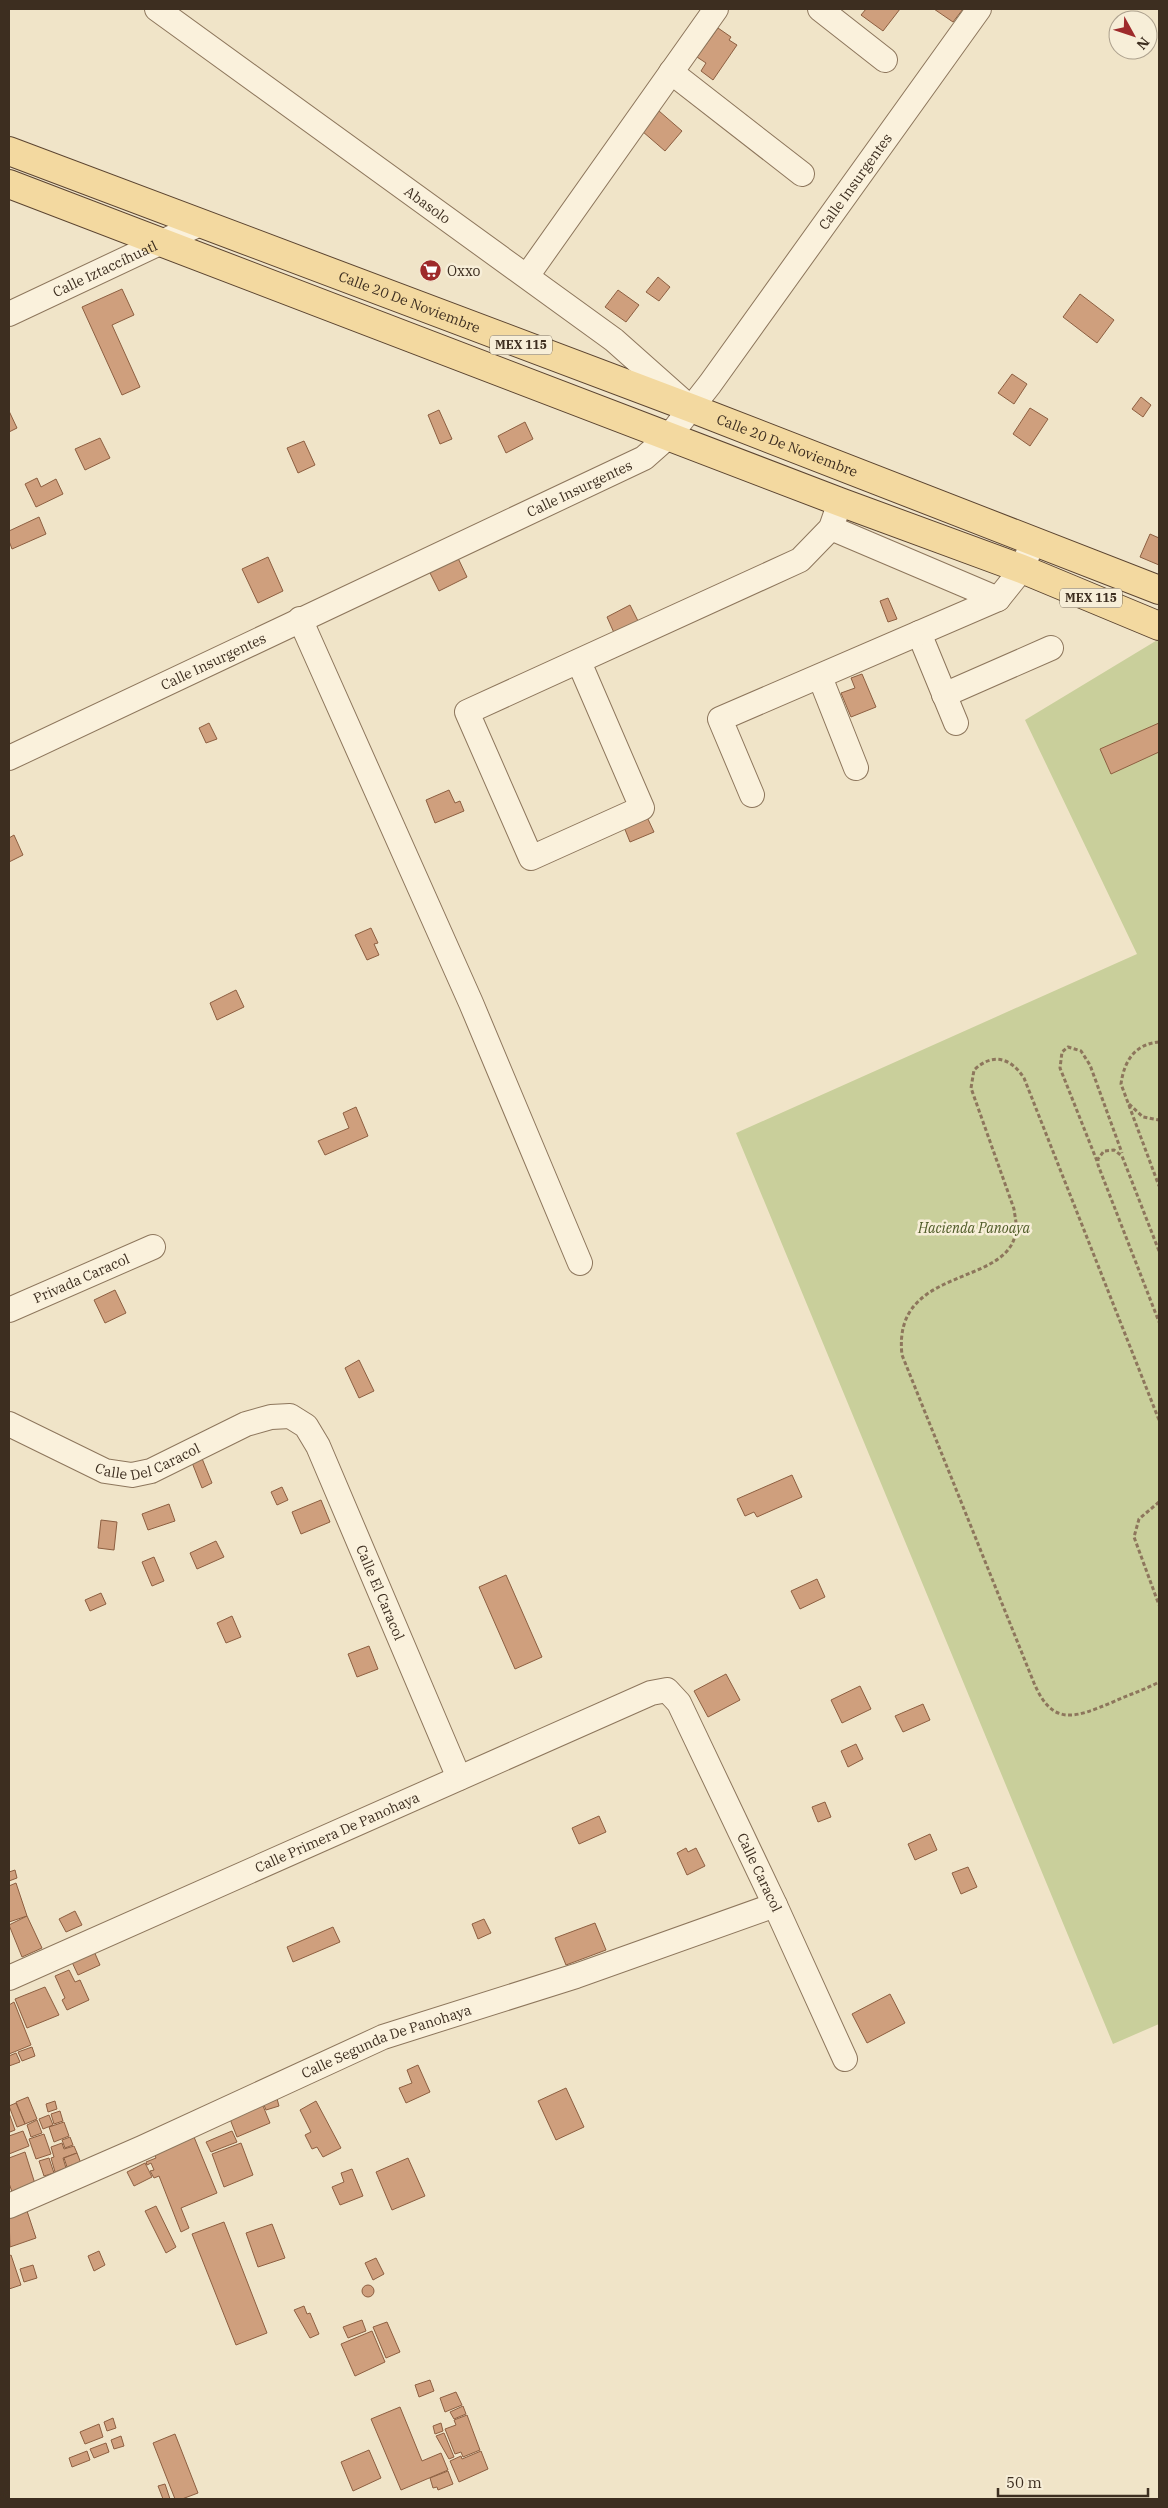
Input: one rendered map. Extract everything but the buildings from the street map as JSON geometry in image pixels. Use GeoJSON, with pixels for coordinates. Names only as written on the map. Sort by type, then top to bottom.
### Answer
{"type":"FeatureCollection","features":[{"type":"Feature","properties":{"kind":"main road","name":"Calle 20 De Noviembre"},"geometry":{"type":"LineString","coordinates":[[9,151],[691,408],[1033,541]]}},
{"type":"Feature","properties":{"kind":"main road","name":"MEX 115"},"geometry":{"type":"LineString","coordinates":[[9,184],[670,436],[835,515],[1022,569],[1159,626]]}},
{"type":"Feature","properties":{"kind":"main road","name":"MEX 115"},"geometry":{"type":"LineString","coordinates":[[1033,541],[1159,590]]}},
{"type":"Feature","properties":{"kind":"street","name":"Abasolo"},"geometry":{"type":"LineString","coordinates":[[157,9],[614,340],[691,408]]}},
{"type":"Feature","properties":{"kind":"street"},"geometry":{"type":"LineString","coordinates":[[527,276],[716,9]]}},
{"type":"Feature","properties":{"kind":"street"},"geometry":{"type":"LineString","coordinates":[[820,9],[885,60]]}},
{"type":"Feature","properties":{"kind":"street","name":"Calle Insurgentes"},"geometry":{"type":"LineString","coordinates":[[9,758],[644,458],[670,436],[691,408],[979,9]]}},
{"type":"Feature","properties":{"kind":"street"},"geometry":{"type":"LineString","coordinates":[[671,72],[802,174]]}},
{"type":"Feature","properties":{"kind":"street","name":"Calle Iztaccíhuatl"},"geometry":{"type":"LineString","coordinates":[[9,314],[200,224]]}},
{"type":"Feature","properties":{"kind":"street"},"geometry":{"type":"LineString","coordinates":[[579,662],[642,808],[531,858],[467,712],[800,560],[835,515],[998,599]]}},
{"type":"Feature","properties":{"kind":"street"},"geometry":{"type":"LineString","coordinates":[[752,795],[720,719],[998,599],[1022,569],[1033,541]]}},
{"type":"Feature","properties":{"kind":"street"},"geometry":{"type":"LineString","coordinates":[[300,619],[471,1003],[580,1263]]}},
{"type":"Feature","properties":{"kind":"street"},"geometry":{"type":"LineString","coordinates":[[919,633],[956,723]]}},
{"type":"Feature","properties":{"kind":"street"},"geometry":{"type":"LineString","coordinates":[[944,695],[1051,648]]}},
{"type":"Feature","properties":{"kind":"street"},"geometry":{"type":"LineString","coordinates":[[820,677],[856,768]]}},
{"type":"Feature","properties":{"kind":"street","name":"Privada Caracol"},"geometry":{"type":"LineString","coordinates":[[9,1310],[153,1247]]}},
{"type":"Feature","properties":{"kind":"street","name":"Calle Del Caracol"},"geometry":{"type":"LineString","coordinates":[[9,1424],[105,1471],[132,1475],[151,1471],[246,1424],[290,1416]]}},
{"type":"Feature","properties":{"kind":"street","name":"Calle El Caracol"},"geometry":{"type":"LineString","coordinates":[[290,1416],[306,1426],[318,1446],[459,1778]]}},
{"type":"Feature","properties":{"kind":"street","name":"Calle Primera De Panohaya"},"geometry":{"type":"LineString","coordinates":[[9,1978],[651,1693],[667,1690]]}},
{"type":"Feature","properties":{"kind":"street","name":"Calle Caracol"},"geometry":{"type":"LineString","coordinates":[[667,1690],[679,1704],[775,1905],[845,2059]]}},
{"type":"Feature","properties":{"kind":"street","name":"Calle Segunda De Panohaya"},"geometry":{"type":"LineString","coordinates":[[9,2206],[142,2148],[383,2037],[576,1976],[775,1905]]}},
{"type":"Feature","properties":{"kind":"path"},"geometry":{"type":"LineString","coordinates":[[1159,1042],[1139,1048],[1129,1058],[1123,1070],[1121,1084],[1124,1097],[1159,1186]]}},
{"type":"Feature","properties":{"kind":"path"},"geometry":{"type":"LineString","coordinates":[[1125,1163],[1090,1065],[1081,1051],[1068,1047],[1062,1052],[1060,1068],[1159,1322]]}},
{"type":"Feature","properties":{"kind":"path"},"geometry":{"type":"LineString","coordinates":[[1159,1420],[1024,1078],[1011,1062],[1002,1058],[988,1060],[974,1070],[971,1088],[1014,1209],[1015,1237],[1000,1258],[934,1289],[919,1301],[913,1308],[904,1326],[902,1355],[1031,1674],[1047,1706],[1060,1715],[1076,1716],[1159,1682]]}},
{"type":"Feature","properties":{"kind":"path"},"geometry":{"type":"LineString","coordinates":[[1124,1097],[1132,1109],[1143,1117],[1159,1120]]}},
{"type":"Feature","properties":{"kind":"path"},"geometry":{"type":"LineString","coordinates":[[1098,1166],[1099,1156],[1104,1151],[1112,1149],[1121,1153],[1159,1251]]}},
{"type":"Feature","properties":{"kind":"path"},"geometry":{"type":"LineString","coordinates":[[1154,1408],[1159,1406]]}},
{"type":"Feature","properties":{"kind":"path"},"geometry":{"type":"LineString","coordinates":[[1159,1502],[1139,1519],[1134,1537],[1159,1606]]}},
{"type":"Feature","properties":{"kind":"green space","name":"Hacienda Panoaya"},"geometry":{"type":"Polygon","coordinates":[[[1159,639],[1159,2024],[1113,2044],[736,1133],[1137,954],[1025,720],[1159,639]]]}},
{"type":"Feature","properties":{"kind":"place","name":"Oxxo"},"geometry":{"type":"Point","coordinates":[431,271]}}]}
